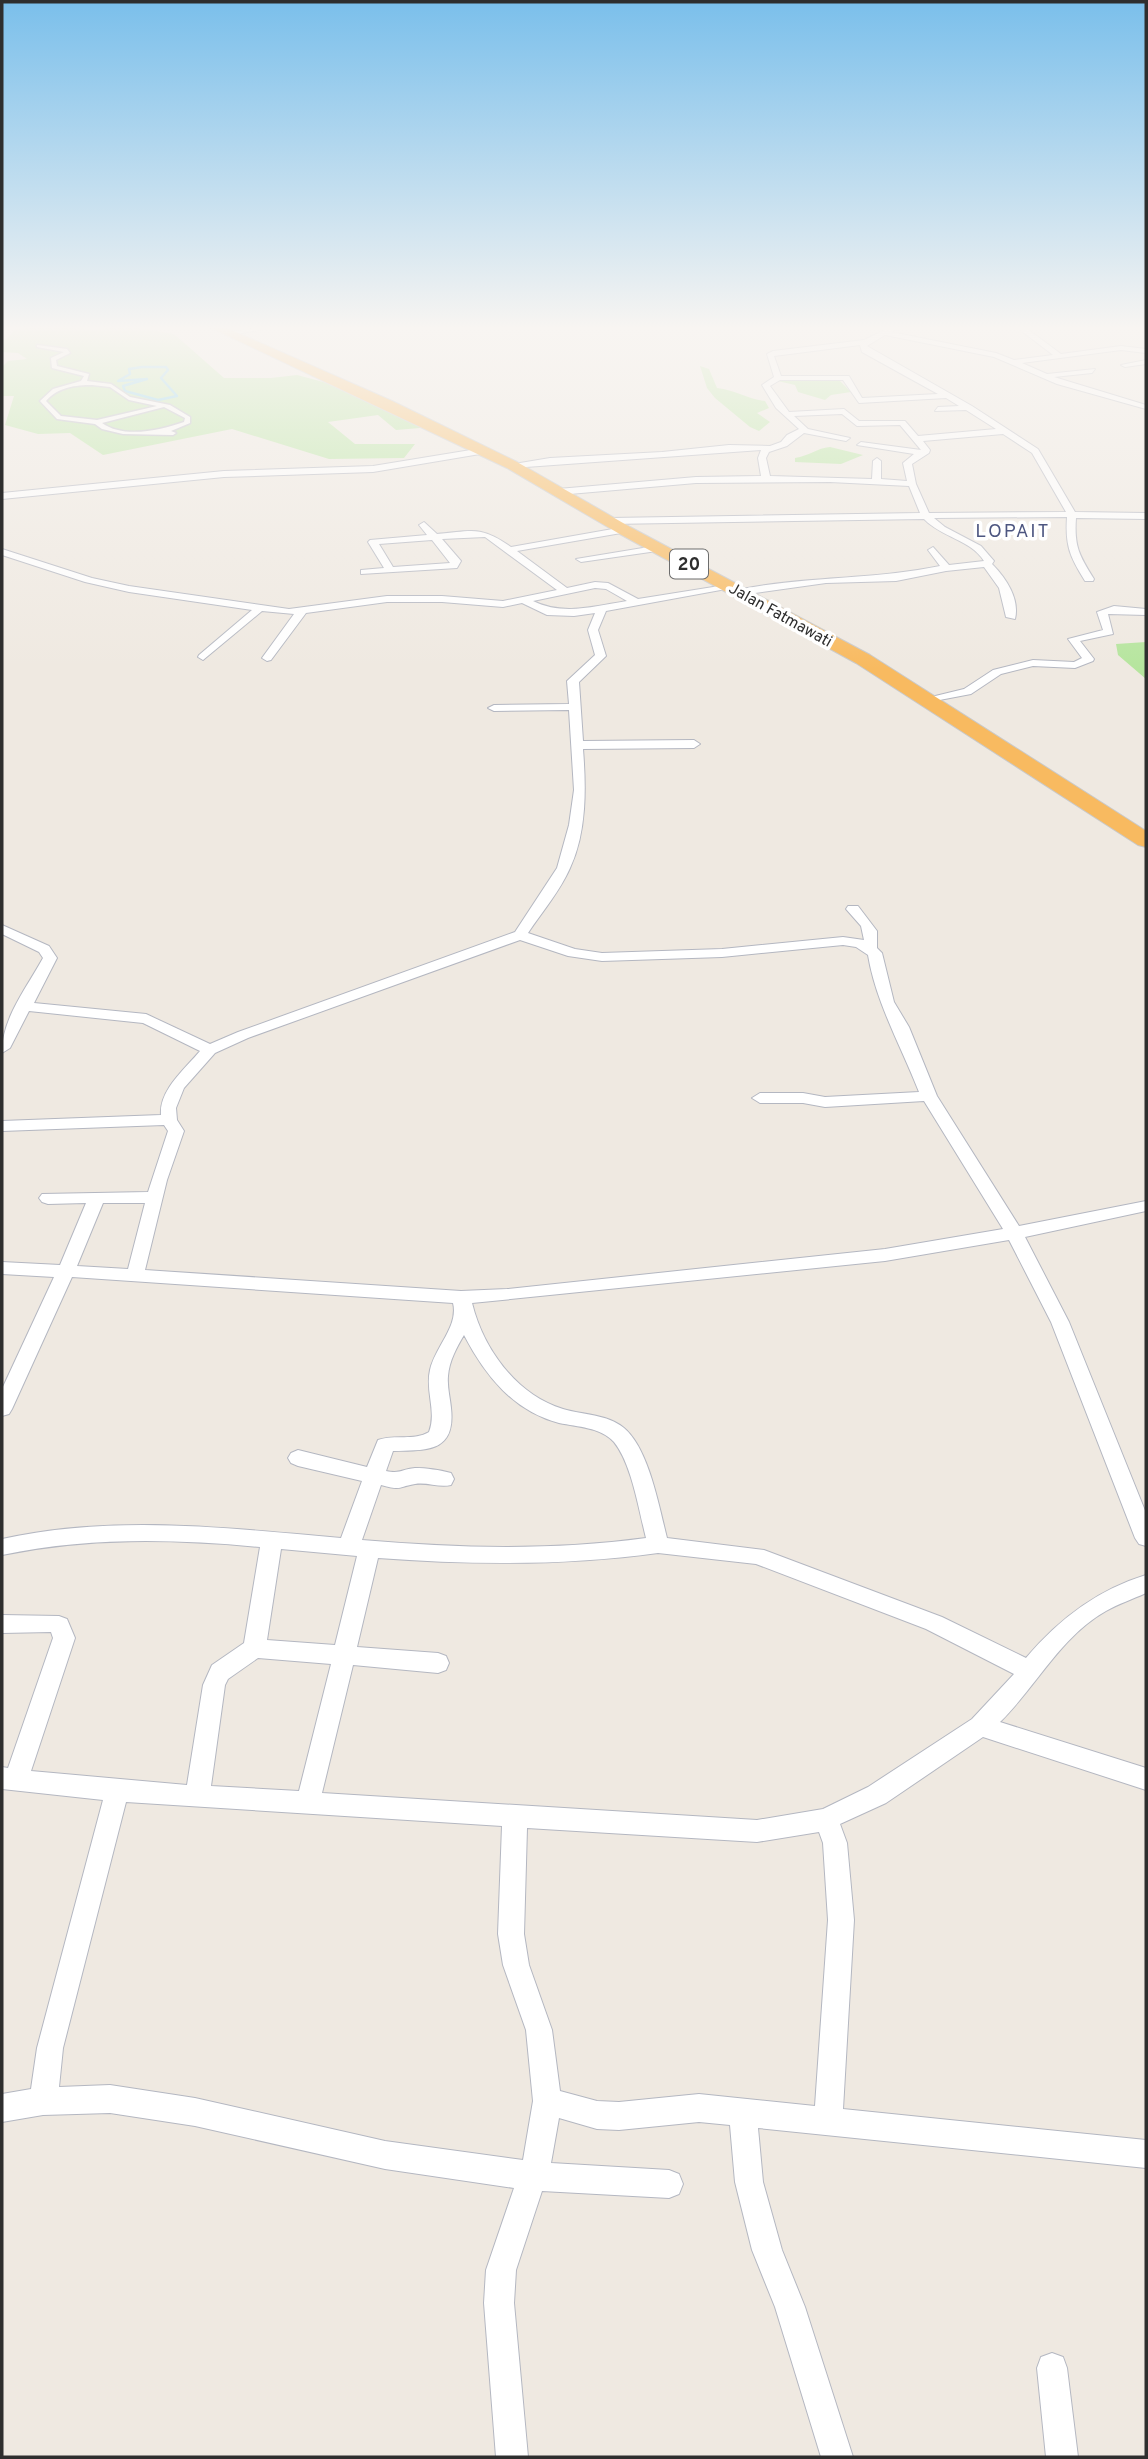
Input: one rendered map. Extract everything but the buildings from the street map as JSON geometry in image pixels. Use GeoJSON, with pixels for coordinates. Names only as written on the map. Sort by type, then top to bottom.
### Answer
{"type":"FeatureCollection","features":[{"type":"Feature","properties":{"kind":"highway","name":"Jalan Fatmawati"},"geometry":{"type":"LineString","coordinates":[[459,440],[512,465],[863,659],[1146,840]]}},
{"type":"Feature","properties":{"kind":"street"},"geometry":{"type":"LineString","coordinates":[[512,465],[563,458],[687,453],[726,446],[769,448],[784,444],[788,440]]}},
{"type":"Feature","properties":{"kind":"street"},"geometry":{"type":"LineString","coordinates":[[919,440],[926,450],[925,453]]}},
{"type":"Feature","properties":{"kind":"street"},"geometry":{"type":"LineString","coordinates":[[1020,440],[1040,457],[1072,514],[1070,541],[1076,558],[1090,579]]}},
{"type":"Feature","properties":{"kind":"street"},"geometry":{"type":"LineString","coordinates":[[861,445],[925,453]]}},
{"type":"Feature","properties":{"kind":"street"},"geometry":{"type":"LineString","coordinates":[[766,479],[762,458],[765,450],[769,448]]}},
{"type":"Feature","properties":{"kind":"street"},"geometry":{"type":"LineString","coordinates":[[2,496],[224,474],[373,469],[483,452]]}},
{"type":"Feature","properties":{"kind":"street"},"geometry":{"type":"LineString","coordinates":[[925,453],[907,463],[912,484],[926,516],[956,539],[981,548],[988,558],[986,564]]}},
{"type":"Feature","properties":{"kind":"street"},"geometry":{"type":"LineString","coordinates":[[876,483],[877,461]]}},
{"type":"Feature","properties":{"kind":"street"},"geometry":{"type":"LineString","coordinates":[[558,492],[660,482],[830,475],[876,483],[912,484]]}},
{"type":"Feature","properties":{"kind":"street"},"geometry":{"type":"LineString","coordinates":[[509,550],[617,525],[926,516],[1146,516]]}},
{"type":"Feature","properties":{"kind":"street"},"geometry":{"type":"LineString","coordinates":[[2,552],[116,586],[162,596],[301,612],[374,599],[439,583],[457,562],[424,525]]}},
{"type":"Feature","properties":{"kind":"street"},"geometry":{"type":"LineString","coordinates":[[391,571],[373,542],[483,533],[563,589]]}},
{"type":"Feature","properties":{"kind":"street"},"geometry":{"type":"LineString","coordinates":[[581,559],[661,548]]}},
{"type":"Feature","properties":{"kind":"street"},"geometry":{"type":"LineString","coordinates":[[933,550],[946,568]]}},
{"type":"Feature","properties":{"kind":"street"},"geometry":{"type":"LineString","coordinates":[[524,600],[547,612],[601,610],[736,590],[825,580],[896,578],[946,568],[986,564],[998,574],[1012,606],[1011,617]]}},
{"type":"Feature","properties":{"kind":"street"},"geometry":{"type":"LineString","coordinates":[[364,572],[391,571],[439,583],[494,604],[524,600],[563,589],[603,585],[637,603]]}},
{"type":"Feature","properties":{"kind":"street"},"geometry":{"type":"LineString","coordinates":[[203,657],[260,608]]}},
{"type":"Feature","properties":{"kind":"street"},"geometry":{"type":"LineString","coordinates":[[929,699],[967,692],[997,672],[1032,663],[1075,665],[1089,659],[1073,639],[1110,632],[1102,612],[1114,609],[1146,612]]}},
{"type":"Feature","properties":{"kind":"street"},"geometry":{"type":"LineString","coordinates":[[135,1276],[154,1197],[176,1131],[169,1120],[168,1108],[177,1087],[210,1050],[340,999],[520,935],[564,868],[575,825],[580,790],[573,681],[601,656],[593,630],[601,610]]}},
{"type":"Feature","properties":{"kind":"street"},"geometry":{"type":"LineString","coordinates":[[267,658],[301,612]]}},
{"type":"Feature","properties":{"kind":"street"},"geometry":{"type":"LineString","coordinates":[[494,708],[574,707]]}},
{"type":"Feature","properties":{"kind":"street"},"geometry":{"type":"LineString","coordinates":[[579,744],[694,744]]}},
{"type":"Feature","properties":{"kind":"street"},"geometry":{"type":"LineString","coordinates":[[853,909],[866,922],[872,940],[870,947]]}},
{"type":"Feature","properties":{"kind":"street"},"geometry":{"type":"LineString","coordinates":[[2,929],[49,953],[50,958],[13,1014],[2,1048]]}},
{"type":"Feature","properties":{"kind":"street"},"geometry":{"type":"LineString","coordinates":[[520,935],[573,953],[602,957],[722,953],[843,941],[870,947],[875,953],[887,1002],[901,1027],[929,1096],[1014,1233],[1059,1322],[1146,1538]]}},
{"type":"Feature","properties":{"kind":"street"},"geometry":{"type":"LineString","coordinates":[[13,1014],[146,1019],[210,1050]]}},
{"type":"Feature","properties":{"kind":"street"},"geometry":{"type":"LineString","coordinates":[[760,1098],[803,1098],[825,1102],[929,1096]]}},
{"type":"Feature","properties":{"kind":"street"},"geometry":{"type":"LineString","coordinates":[[2,1126],[169,1120]]}},
{"type":"Feature","properties":{"kind":"street"},"geometry":{"type":"LineString","coordinates":[[48,1198],[154,1197]]}},
{"type":"Feature","properties":{"kind":"street"},"geometry":{"type":"LineString","coordinates":[[2,1409],[96,1199]]}},
{"type":"Feature","properties":{"kind":"street"},"geometry":{"type":"LineString","coordinates":[[2,1268],[66,1270],[463,1307],[507,1295],[884,1255],[1014,1233],[1146,1206]]}},
{"type":"Feature","properties":{"kind":"street"},"geometry":{"type":"LineString","coordinates":[[308,1803],[345,1655],[360,1547],[374,1477],[388,1444],[419,1444],[437,1437],[442,1415],[438,1387],[440,1367],[463,1307]]}},
{"type":"Feature","properties":{"kind":"street"},"geometry":{"type":"LineString","coordinates":[[463,1307],[499,1377],[521,1398],[555,1414],[600,1425],[617,1433],[629,1447],[658,1545]]}},
{"type":"Feature","properties":{"kind":"street"},"geometry":{"type":"LineString","coordinates":[[298,1458],[400,1482],[414,1476],[444,1479]]}},
{"type":"Feature","properties":{"kind":"street"},"geometry":{"type":"LineString","coordinates":[[2,1547],[23,1542],[124,1531],[451,1555],[556,1555],[616,1552],[658,1545],[756,1556],[922,1618],[1028,1670]]}},
{"type":"Feature","properties":{"kind":"street"},"geometry":{"type":"LineString","coordinates":[[254,1648],[272,1540]]}},
{"type":"Feature","properties":{"kind":"street"},"geometry":{"type":"LineString","coordinates":[[2,1624],[51,1623],[58,1625],[64,1638],[9,1779],[117,1791],[757,1831],[826,1819],[877,1795],[980,1726],[1006,1702],[1028,1670],[1053,1642],[1098,1605],[1146,1584]]}},
{"type":"Feature","properties":{"kind":"street"},"geometry":{"type":"LineString","coordinates":[[197,1796],[214,1685],[220,1672],[254,1648],[438,1663]]}},
{"type":"Feature","properties":{"kind":"street"},"geometry":{"type":"LineString","coordinates":[[980,1726],[1146,1779]]}},
{"type":"Feature","properties":{"kind":"street"},"geometry":{"type":"LineString","coordinates":[[43,2101],[50,2048],[117,1791]]}},
{"type":"Feature","properties":{"kind":"street"},"geometry":{"type":"LineString","coordinates":[[512,2457],[499,2303],[501,2270],[540,2152],[547,2101],[539,2030],[516,1965],[511,1934],[515,1816]]}},
{"type":"Feature","properties":{"kind":"street"},"geometry":{"type":"LineString","coordinates":[[826,1819],[835,1843],[841,1920],[828,2121]]}},
{"type":"Feature","properties":{"kind":"street"},"geometry":{"type":"LineString","coordinates":[[2,2108],[43,2101],[110,2099],[183,2110],[385,2155],[533,2176],[669,2184]]}},
{"type":"Feature","properties":{"kind":"street"},"geometry":{"type":"LineString","coordinates":[[547,2101],[597,2115],[619,2116],[699,2108],[1146,2154]]}},
{"type":"Feature","properties":{"kind":"street"},"geometry":{"type":"LineString","coordinates":[[743,2113],[749,2182],[767,2250],[790,2307],[837,2457]]}},
{"type":"Feature","properties":{"kind":"street"},"geometry":{"type":"LineString","coordinates":[[1052,2368],[1062,2457]]}},
{"type":"Feature","properties":{"kind":"green space"},"geometry":{"type":"Polygon","coordinates":[[[80,440],[179,440],[103,455],[80,440]]]}},
{"type":"Feature","properties":{"kind":"green space"},"geometry":{"type":"Polygon","coordinates":[[[267,440],[350,440],[355,444],[415,444],[404,458],[329,459],[267,440]]]}},
{"type":"Feature","properties":{"kind":"green space"},"geometry":{"type":"Polygon","coordinates":[[[830,447],[863,455],[841,464],[795,462],[795,458],[830,447]]]}},
{"type":"Feature","properties":{"kind":"green space"},"geometry":{"type":"Polygon","coordinates":[[[1146,642],[1146,679],[1118,655],[1116,644],[1146,642]]]}},
{"type":"Feature","properties":{"kind":"district","name":"LOPAIT"},"geometry":{"type":"Point","coordinates":[1013,530]}}]}
